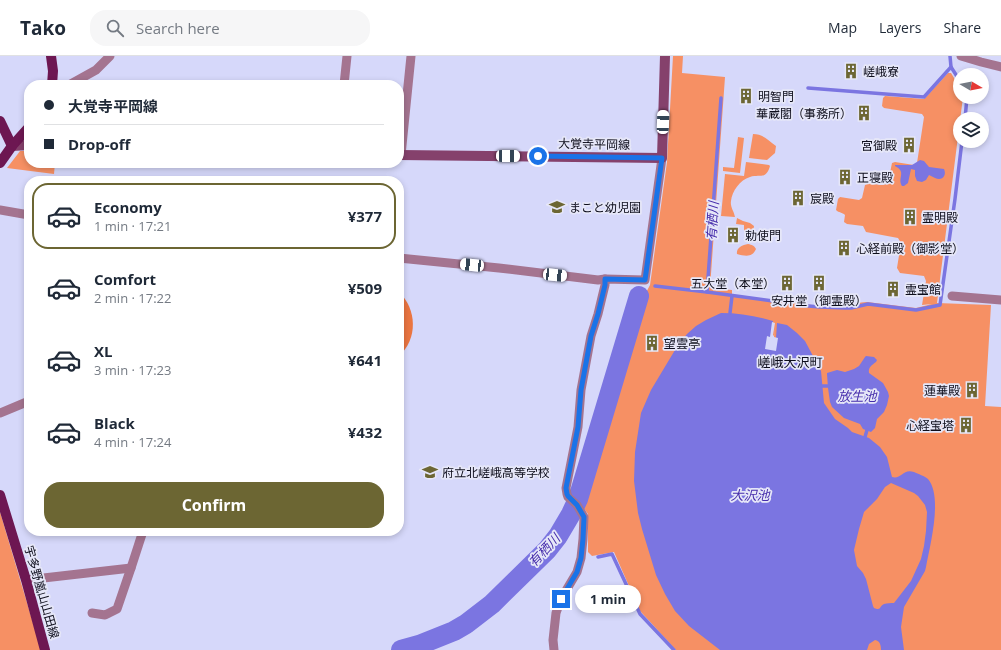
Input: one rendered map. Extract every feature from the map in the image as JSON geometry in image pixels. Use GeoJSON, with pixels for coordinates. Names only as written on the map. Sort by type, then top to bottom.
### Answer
{"type":"FeatureCollection","features":[{"type":"Feature","properties":{"kind":"main road"},"geometry":{"type":"LineString","coordinates":[[51,56],[52,80]]}},
{"type":"Feature","properties":{"kind":"main road"},"geometry":{"type":"LineString","coordinates":[[662,158],[665,56]]}},
{"type":"Feature","properties":{"kind":"main road"},"geometry":{"type":"LineString","coordinates":[[0,121],[12,146]]}},
{"type":"Feature","properties":{"kind":"main road"},"geometry":{"type":"LineString","coordinates":[[0,163],[24,133]]}},
{"type":"Feature","properties":{"kind":"main road"},"geometry":{"type":"LineString","coordinates":[[12,146],[24,145]]}},
{"type":"Feature","properties":{"kind":"main road","name":"大覚寺平岡線"},"geometry":{"type":"LineString","coordinates":[[404,155],[662,158]]}},
{"type":"Feature","properties":{"kind":"main road","name":"宇多野嵐山山田線"},"geometry":{"type":"LineString","coordinates":[[0,495],[26,580],[45,650]]}},
{"type":"Feature","properties":{"kind":"street"},"geometry":{"type":"LineString","coordinates":[[78,80],[96,70],[110,56]]}},
{"type":"Feature","properties":{"kind":"street"},"geometry":{"type":"LineString","coordinates":[[345,80],[349,56]]}},
{"type":"Feature","properties":{"kind":"street"},"geometry":{"type":"LineString","coordinates":[[404,119],[411,56]]}},
{"type":"Feature","properties":{"kind":"street"},"geometry":{"type":"LineString","coordinates":[[961,56],[1001,67]]}},
{"type":"Feature","properties":{"kind":"street"},"geometry":{"type":"LineString","coordinates":[[404,258],[598,280],[645,280],[662,158]]}},
{"type":"Feature","properties":{"kind":"street"},"geometry":{"type":"LineString","coordinates":[[0,210],[24,214]]}},
{"type":"Feature","properties":{"kind":"street"},"geometry":{"type":"LineString","coordinates":[[554,650],[553,640],[556,613],[561,599],[577,572],[581,558],[584,517],[577,505],[567,494],[566,488],[578,427],[581,390],[591,336],[598,314],[605,279]]}},
{"type":"Feature","properties":{"kind":"street"},"geometry":{"type":"LineString","coordinates":[[952,296],[1001,300]]}},
{"type":"Feature","properties":{"kind":"street"},"geometry":{"type":"LineString","coordinates":[[0,413],[24,403]]}},
{"type":"Feature","properties":{"kind":"street"},"geometry":{"type":"LineString","coordinates":[[92,613],[105,615],[117,609],[141,536]]}},
{"type":"Feature","properties":{"kind":"street"},"geometry":{"type":"LineString","coordinates":[[26,580],[131,568]]}},
{"type":"Feature","properties":{"kind":"shaded area"},"geometry":{"type":"Polygon","coordinates":[[[673,56],[683,56],[682,73],[725,77],[710,288],[732,290],[732,295],[820,306],[867,302],[916,308],[932,304],[922,305],[926,281],[924,276],[900,273],[897,268],[901,243],[898,238],[866,232],[863,226],[847,224],[844,222],[845,215],[836,210],[838,199],[840,197],[859,200],[862,198],[865,185],[882,185],[888,183],[892,163],[895,162],[914,165],[917,163],[924,117],[922,114],[884,108],[882,106],[883,98],[885,96],[924,99],[948,73],[951,73],[953,76],[953,104],[962,104],[961,112],[953,112],[953,148],[957,148],[937,303],[991,305],[985,406],[1001,407],[1001,650],[676,650],[640,611],[614,552],[592,556],[588,552],[588,514],[580,503],[592,458],[640,304],[650,285],[667,162],[673,56]]]}},
{"type":"Feature","properties":{"kind":"shaded area"},"geometry":{"type":"Polygon","coordinates":[[[753,134],[763,136],[776,146],[775,153],[767,160],[749,158],[753,134]]]}},
{"type":"Feature","properties":{"kind":"shaded area"},"geometry":{"type":"Polygon","coordinates":[[[738,137],[744,138],[740,173],[723,171],[723,167],[734,168],[738,137]]]}},
{"type":"Feature","properties":{"kind":"shaded area"},"geometry":{"type":"Polygon","coordinates":[[[20,151],[24,151],[24,168],[55,168],[54,174],[7,168],[20,151]]]}},
{"type":"Feature","properties":{"kind":"shaded area"},"geometry":{"type":"Polygon","coordinates":[[[746,162],[770,166],[765,175],[746,178],[737,186],[733,193],[731,203],[735,217],[721,216],[725,174],[744,176],[746,162]]]}},
{"type":"Feature","properties":{"kind":"shaded area"},"geometry":{"type":"Polygon","coordinates":[[[737,218],[754,226],[753,232],[750,233],[744,231],[744,225],[736,224],[737,218]]]}},
{"type":"Feature","properties":{"kind":"shaded area"},"geometry":{"type":"Polygon","coordinates":[[[748,244],[754,246],[756,249],[752,254],[745,256],[737,254],[737,250],[740,247],[748,244]]]}},
{"type":"Feature","properties":{"kind":"shaded area"},"geometry":{"type":"Polygon","coordinates":[[[404,298],[412,315],[413,324],[410,341],[404,350],[404,298]]]}},
{"type":"Feature","properties":{"kind":"shaded area"},"geometry":{"type":"Polygon","coordinates":[[[0,512],[41,650],[0,650],[0,512]]]}},
{"type":"Feature","properties":{"kind":"water"},"geometry":{"type":"Polygon","coordinates":[[[920,160],[924,161],[929,167],[944,169],[944,176],[938,179],[929,175],[926,180],[922,182],[917,181],[915,170],[911,169],[908,183],[902,186],[900,180],[901,173],[899,168],[895,165],[912,165],[920,160]]]}},
{"type":"Feature","properties":{"kind":"water","name":"大沢池"},"geometry":{"type":"Polygon","coordinates":[[[721,313],[741,314],[767,319],[773,321],[771,337],[776,338],[777,323],[787,325],[805,341],[821,371],[824,403],[835,419],[852,432],[869,438],[880,447],[887,457],[892,477],[898,477],[910,471],[928,479],[935,497],[934,522],[925,571],[904,607],[901,627],[904,650],[881,650],[880,644],[875,640],[869,644],[867,650],[720,650],[689,626],[675,611],[656,575],[642,529],[638,513],[634,481],[635,452],[641,413],[651,390],[678,345],[687,334],[706,320],[721,313]],[[891,483],[885,487],[877,499],[864,512],[854,550],[857,566],[866,579],[874,608],[879,609],[884,604],[894,603],[911,581],[921,559],[926,531],[927,512],[925,505],[914,493],[891,483]]]}},
{"type":"Feature","properties":{"kind":"water","name":"放生池"},"geometry":{"type":"Polygon","coordinates":[[[866,356],[874,357],[877,360],[870,368],[869,373],[883,383],[889,396],[884,412],[877,419],[875,428],[871,432],[863,429],[860,424],[844,418],[832,407],[830,402],[827,374],[837,370],[845,372],[854,369],[859,366],[866,356]]]}},
{"type":"Feature","properties":{"kind":"pier"},"geometry":{"type":"Polygon","coordinates":[[[772,322],[775,323],[774,336],[776,323],[774,337],[778,338],[776,351],[765,349],[767,336],[770,337],[772,322]]]}},
{"type":"Feature","properties":{"kind":"waterway","name":"有栖川"},"geometry":{"type":"LineString","coordinates":[[808,88],[924,97],[951,67],[950,56]]}},
{"type":"Feature","properties":{"kind":"waterway","name":"有栖川"},"geometry":{"type":"LineString","coordinates":[[655,286],[707,292],[721,98]]}},
{"type":"Feature","properties":{"kind":"waterway"},"geometry":{"type":"LineString","coordinates":[[966,104],[966,112]]}},
{"type":"Feature","properties":{"kind":"waterway"},"geometry":{"type":"LineString","coordinates":[[797,305],[851,308],[868,304],[916,310],[940,305],[961,148]]}},
{"type":"Feature","properties":{"kind":"waterway"},"geometry":{"type":"LineString","coordinates":[[707,292],[773,301]]}},
{"type":"Feature","properties":{"kind":"waterway","name":"有栖川"},"geometry":{"type":"LineString","coordinates":[[401,650],[419,645],[454,631],[466,624],[492,604],[547,550],[558,536],[578,499],[639,296]]}},
{"type":"Feature","properties":{"kind":"waterway"},"geometry":{"type":"LineString","coordinates":[[730,313],[732,296]]}},
{"type":"Feature","properties":{"kind":"waterway"},"geometry":{"type":"LineString","coordinates":[[822,386],[828,386]]}},
{"type":"Feature","properties":{"kind":"waterway"},"geometry":{"type":"LineString","coordinates":[[865,437],[867,430]]}},
{"type":"Feature","properties":{"kind":"waterway"},"geometry":{"type":"LineString","coordinates":[[598,557],[612,554],[640,614],[674,650]]}},
{"type":"Feature","properties":{"kind":"place","name":"嵯峨寮"},"geometry":{"type":"Point","coordinates":[851,71]}},
{"type":"Feature","properties":{"kind":"place","name":"明智門"},"geometry":{"type":"Point","coordinates":[746,96]}},
{"type":"Feature","properties":{"kind":"place","name":"華蔵閣（事務所）"},"geometry":{"type":"Point","coordinates":[864,113]}},
{"type":"Feature","properties":{"kind":"place","name":"宮御殿"},"geometry":{"type":"Point","coordinates":[909,145]}},
{"type":"Feature","properties":{"kind":"place","name":"正寝殿"},"geometry":{"type":"Point","coordinates":[845,177]}},
{"type":"Feature","properties":{"kind":"place","name":"宸殿"},"geometry":{"type":"Point","coordinates":[798,198]}},
{"type":"Feature","properties":{"kind":"place","name":"まこと幼児園"},"geometry":{"type":"Point","coordinates":[557,207]}},
{"type":"Feature","properties":{"kind":"place","name":"霊明殿"},"geometry":{"type":"Point","coordinates":[910,217]}},
{"type":"Feature","properties":{"kind":"place","name":"勅使門"},"geometry":{"type":"Point","coordinates":[733,235]}},
{"type":"Feature","properties":{"kind":"place","name":"心経前殿（御影堂）"},"geometry":{"type":"Point","coordinates":[844,248]}},
{"type":"Feature","properties":{"kind":"place","name":"五大堂（本堂）"},"geometry":{"type":"Point","coordinates":[787,283]}},
{"type":"Feature","properties":{"kind":"place","name":"安井堂（御霊殿）"},"geometry":{"type":"Point","coordinates":[819,283]}},
{"type":"Feature","properties":{"kind":"place","name":"霊宝館"},"geometry":{"type":"Point","coordinates":[893,289]}},
{"type":"Feature","properties":{"kind":"place","name":"望雲亭"},"geometry":{"type":"Point","coordinates":[652,343]}},
{"type":"Feature","properties":{"kind":"place","name":"蓮華殿"},"geometry":{"type":"Point","coordinates":[972,390]}},
{"type":"Feature","properties":{"kind":"place","name":"心経宝塔"},"geometry":{"type":"Point","coordinates":[966,425]}},
{"type":"Feature","properties":{"kind":"place","name":"府立北嵯峨高等学校"},"geometry":{"type":"Point","coordinates":[430,472]}},
{"type":"Feature","properties":{"kind":"district","name":"嵯峨大沢町"},"geometry":{"type":"Point","coordinates":[790,362]}},
{"type":"Feature","properties":{"kind":"route"},"geometry":{"type":"LineString","coordinates":[[538,156],[662,158],[645,280],[605,279],[598,314],[591,336],[581,390],[578,427],[566,488],[568,496],[577,505],[584,517],[581,558],[577,572],[561,599]]}}]}
